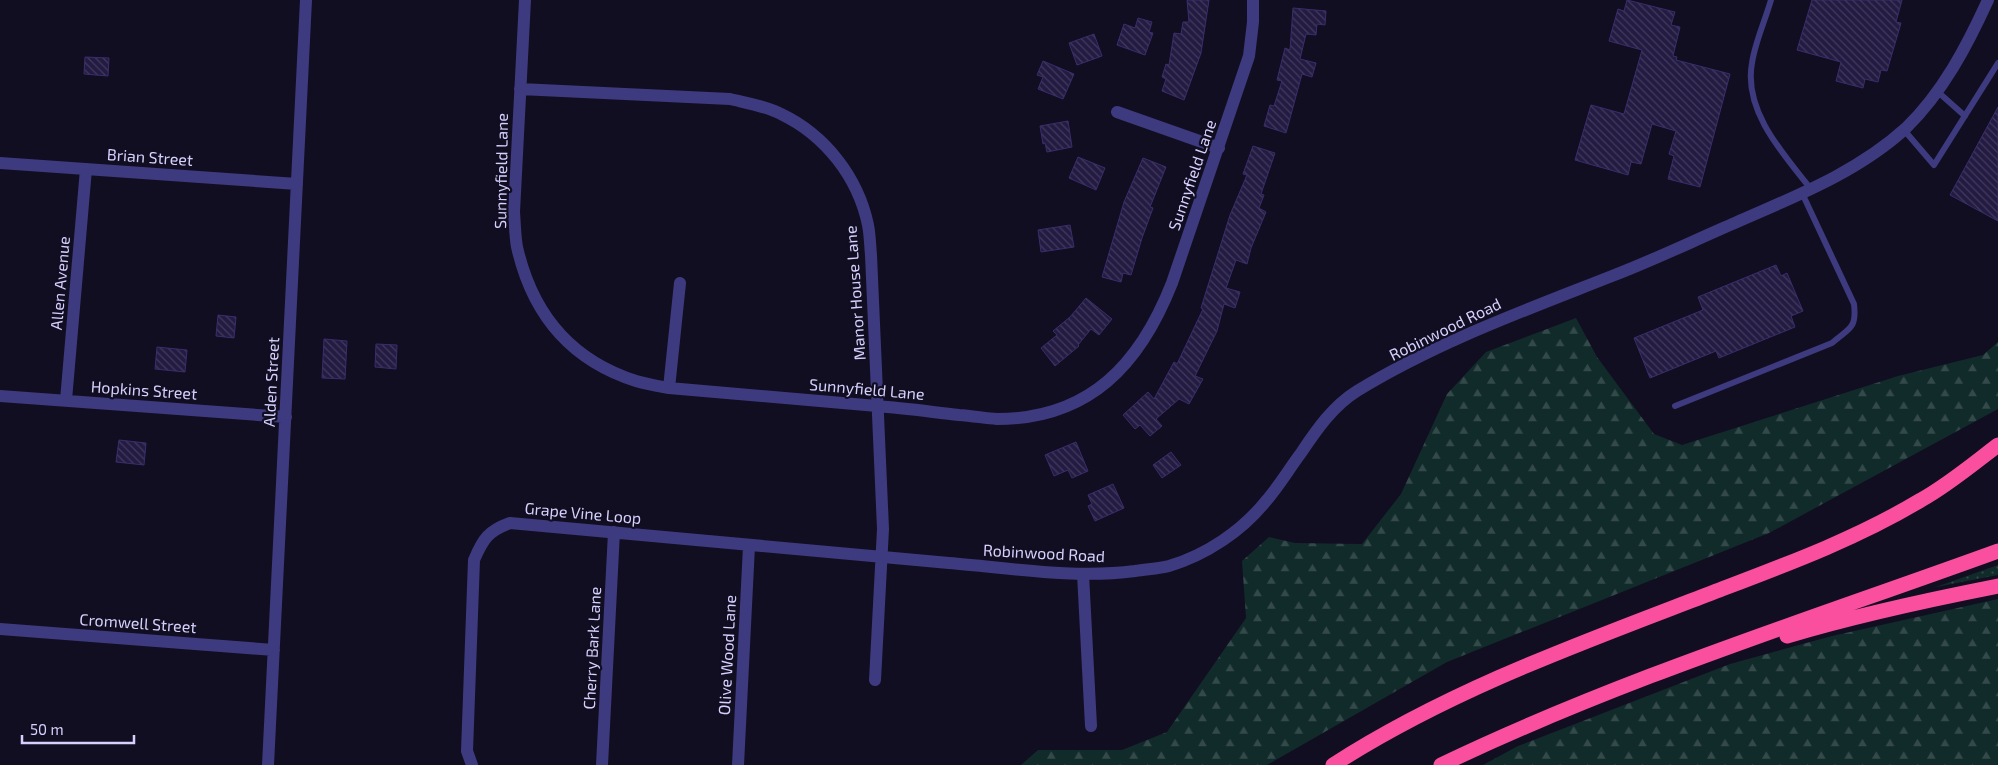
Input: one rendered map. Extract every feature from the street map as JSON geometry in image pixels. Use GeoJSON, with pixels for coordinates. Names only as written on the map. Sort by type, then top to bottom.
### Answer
{"type":"FeatureCollection","features":[{"type":"Feature","properties":{"kind":"highway"},"geometry":{"type":"LineString","coordinates":[[1333,765],[1415,718],[1484,684],[1565,650],[1822,551],[1872,527],[1922,500],[1998,445]]}},
{"type":"Feature","properties":{"kind":"highway"},"geometry":{"type":"LineString","coordinates":[[1441,765],[1502,736],[1580,704],[1851,602],[1998,551]]}},
{"type":"Feature","properties":{"kind":"highway"},"geometry":{"type":"LineString","coordinates":[[1654,676],[1858,616],[1930,599],[1998,586]]}},
{"type":"Feature","properties":{"kind":"street","name":"Alden Street"},"geometry":{"type":"LineString","coordinates":[[268,765],[306,0]]}},
{"type":"Feature","properties":{"kind":"street","name":"Sunnyfield Lane"},"geometry":{"type":"LineString","coordinates":[[524,0],[514,212],[517,245],[526,276],[538,304],[556,331],[584,354],[609,370],[636,381],[670,388],[878,406],[996,419],[1027,417],[1059,409],[1089,395],[1118,373],[1142,345],[1160,314],[1250,56],[1253,0]]}},
{"type":"Feature","properties":{"kind":"street","name":"Robinwood Road"},"geometry":{"type":"LineString","coordinates":[[882,558],[1083,574],[1167,567],[1199,555],[1235,532],[1266,502],[1326,418],[1342,401],[1362,388],[1432,350],[1504,317],[1616,274],[1807,191],[1849,170],[1879,150],[1904,130],[1938,92],[1954,68],[1988,0]]}},
{"type":"Feature","properties":{"kind":"street","name":"Manor House Lane"},"geometry":{"type":"LineString","coordinates":[[520,89],[730,99],[780,113],[803,126],[826,146],[845,171],[860,198],[868,225],[871,255],[883,494],[882,558],[875,680]]}},
{"type":"Feature","properties":{"kind":"street"},"geometry":{"type":"LineString","coordinates":[[1117,112],[1219,148]]}},
{"type":"Feature","properties":{"kind":"street","name":"Brian Street"},"geometry":{"type":"LineString","coordinates":[[0,163],[297,184]]}},
{"type":"Feature","properties":{"kind":"street","name":"Allen Avenue"},"geometry":{"type":"LineString","coordinates":[[66,400],[86,169]]}},
{"type":"Feature","properties":{"kind":"street"},"geometry":{"type":"LineString","coordinates":[[670,388],[680,284]]}},
{"type":"Feature","properties":{"kind":"street","name":"Hopkins Street"},"geometry":{"type":"LineString","coordinates":[[0,396],[286,417]]}},
{"type":"Feature","properties":{"kind":"street","name":"Grape Vine Loop"},"geometry":{"type":"LineString","coordinates":[[472,765],[466,751],[474,560],[482,541],[496,528],[510,523],[882,558]]}},
{"type":"Feature","properties":{"kind":"street","name":"Cherry Bark Lane"},"geometry":{"type":"LineString","coordinates":[[602,765],[614,532]]}},
{"type":"Feature","properties":{"kind":"street","name":"Olive Wood Lane"},"geometry":{"type":"LineString","coordinates":[[738,765],[749,546]]}},
{"type":"Feature","properties":{"kind":"street"},"geometry":{"type":"LineString","coordinates":[[1083,574],[1091,726]]}},
{"type":"Feature","properties":{"kind":"street","name":"Cromwell Street"},"geometry":{"type":"LineString","coordinates":[[0,630],[274,650]]}},
{"type":"Feature","properties":{"kind":"lane"},"geometry":{"type":"LineString","coordinates":[[1674,406],[1832,343],[1853,325],[1855,317],[1854,304],[1807,191],[1774,142],[1759,115],[1753,91],[1752,63],[1771,0]]}},
{"type":"Feature","properties":{"kind":"lane"},"geometry":{"type":"LineString","coordinates":[[1904,130],[1934,165],[1998,63]]}},
{"type":"Feature","properties":{"kind":"lane"},"geometry":{"type":"LineString","coordinates":[[1938,92],[1965,116]]}},
{"type":"Feature","properties":{"kind":"green space"},"geometry":{"type":"Polygon","coordinates":[[[1576,318],[1597,357],[1654,434],[1682,445],[1898,376],[1983,355],[1998,342],[1998,409],[1769,533],[1447,662],[1267,765],[1021,765],[1038,750],[1122,750],[1167,732],[1246,618],[1242,561],[1269,537],[1295,543],[1362,544],[1401,494],[1447,394],[1486,352],[1576,318]]]}},
{"type":"Feature","properties":{"kind":"green space"},"geometry":{"type":"Polygon","coordinates":[[[1998,565],[1998,575],[1936,587],[1998,565]]]}},
{"type":"Feature","properties":{"kind":"green space"},"geometry":{"type":"Polygon","coordinates":[[[1998,599],[1998,765],[1483,765],[1518,746],[1730,664],[1832,636],[1998,599]]]}},
{"type":"Feature","properties":{"kind":"building"},"geometry":{"type":"Polygon","coordinates":[[[1187,0],[1209,0],[1201,53],[1184,100],[1162,91],[1166,79],[1162,77],[1166,64],[1169,65],[1174,33],[1181,34],[1183,22],[1189,22],[1187,0]]]}},
{"type":"Feature","properties":{"kind":"building"},"geometry":{"type":"Polygon","coordinates":[[[1627,0],[1675,12],[1671,25],[1680,27],[1673,56],[1677,57],[1676,60],[1730,74],[1700,187],[1668,179],[1674,156],[1669,154],[1676,131],[1652,124],[1641,164],[1631,162],[1628,175],[1575,160],[1591,105],[1624,114],[1642,50],[1609,41],[1618,9],[1624,11],[1627,0]]]}},
{"type":"Feature","properties":{"kind":"building"},"geometry":{"type":"Polygon","coordinates":[[[1812,0],[1902,0],[1896,22],[1901,23],[1887,71],[1881,70],[1878,82],[1865,79],[1863,88],[1836,81],[1841,62],[1797,50],[1812,0]]]}},
{"type":"Feature","properties":{"kind":"building"},"geometry":{"type":"Polygon","coordinates":[[[1293,8],[1326,11],[1325,25],[1317,24],[1316,35],[1306,34],[1300,59],[1316,63],[1312,77],[1302,74],[1286,133],[1264,126],[1270,105],[1274,106],[1282,81],[1277,80],[1285,48],[1290,50],[1293,8]]]}},
{"type":"Feature","properties":{"kind":"building"},"geometry":{"type":"Polygon","coordinates":[[[1138,18],[1152,22],[1149,32],[1153,33],[1145,55],[1117,45],[1124,24],[1135,28],[1138,18]]]}},
{"type":"Feature","properties":{"kind":"building"},"geometry":{"type":"Polygon","coordinates":[[[1094,34],[1102,56],[1077,65],[1069,43],[1094,34]]]}},
{"type":"Feature","properties":{"kind":"building"},"geometry":{"type":"Polygon","coordinates":[[[85,57],[109,58],[108,76],[84,74],[85,57]]]}},
{"type":"Feature","properties":{"kind":"building"},"geometry":{"type":"Polygon","coordinates":[[[1043,61],[1074,74],[1063,99],[1038,89],[1043,77],[1037,75],[1043,61]]]}},
{"type":"Feature","properties":{"kind":"building"},"geometry":{"type":"Polygon","coordinates":[[[1998,107],[1998,221],[1950,195],[1998,107]]]}},
{"type":"Feature","properties":{"kind":"building"},"geometry":{"type":"Polygon","coordinates":[[[1068,121],[1072,147],[1047,152],[1045,143],[1043,144],[1040,126],[1068,121]]]}},
{"type":"Feature","properties":{"kind":"building"},"geometry":{"type":"Polygon","coordinates":[[[1253,146],[1275,153],[1261,194],[1264,195],[1259,208],[1266,212],[1251,248],[1247,264],[1236,260],[1226,288],[1240,292],[1235,308],[1224,304],[1217,331],[1195,376],[1203,379],[1189,404],[1179,399],[1156,419],[1162,426],[1150,436],[1140,425],[1135,429],[1123,415],[1148,392],[1154,399],[1174,362],[1177,364],[1203,309],[1201,308],[1230,215],[1247,175],[1243,174],[1253,146]]]}},
{"type":"Feature","properties":{"kind":"building"},"geometry":{"type":"Polygon","coordinates":[[[1078,157],[1105,168],[1096,190],[1069,178],[1078,157]]]}},
{"type":"Feature","properties":{"kind":"building"},"geometry":{"type":"Polygon","coordinates":[[[1143,158],[1166,167],[1150,207],[1153,208],[1131,275],[1123,273],[1121,282],[1102,277],[1124,202],[1143,158]]]}},
{"type":"Feature","properties":{"kind":"building"},"geometry":{"type":"Polygon","coordinates":[[[1070,225],[1074,247],[1041,252],[1038,230],[1070,225]]]}},
{"type":"Feature","properties":{"kind":"building"},"geometry":{"type":"Polygon","coordinates":[[[1776,265],[1781,276],[1787,273],[1803,311],[1791,316],[1795,327],[1719,358],[1716,351],[1650,378],[1634,338],[1703,310],[1698,297],[1776,265]]]}},
{"type":"Feature","properties":{"kind":"building"},"geometry":{"type":"Polygon","coordinates":[[[1086,298],[1112,319],[1099,335],[1091,329],[1079,346],[1055,366],[1041,348],[1057,335],[1053,331],[1070,317],[1086,298]]]}},
{"type":"Feature","properties":{"kind":"building"},"geometry":{"type":"Polygon","coordinates":[[[218,315],[236,317],[234,338],[216,336],[218,315]]]}},
{"type":"Feature","properties":{"kind":"building"},"geometry":{"type":"Polygon","coordinates":[[[324,339],[347,341],[345,379],[322,378],[324,339]]]}},
{"type":"Feature","properties":{"kind":"building"},"geometry":{"type":"Polygon","coordinates":[[[376,344],[397,345],[396,369],[375,367],[376,344]]]}},
{"type":"Feature","properties":{"kind":"building"},"geometry":{"type":"Polygon","coordinates":[[[157,347],[187,350],[185,372],[155,369],[157,347]]]}},
{"type":"Feature","properties":{"kind":"building"},"geometry":{"type":"Polygon","coordinates":[[[119,440],[146,443],[144,465],[116,462],[119,440]]]}},
{"type":"Feature","properties":{"kind":"building"},"geometry":{"type":"Polygon","coordinates":[[[1076,442],[1088,471],[1072,478],[1068,470],[1054,476],[1045,455],[1076,442]]]}},
{"type":"Feature","properties":{"kind":"building"},"geometry":{"type":"Polygon","coordinates":[[[1171,452],[1181,465],[1162,478],[1153,465],[1171,452]]]}},
{"type":"Feature","properties":{"kind":"building"},"geometry":{"type":"Polygon","coordinates":[[[1113,484],[1124,508],[1095,521],[1088,506],[1092,504],[1088,495],[1113,484]]]}}]}
